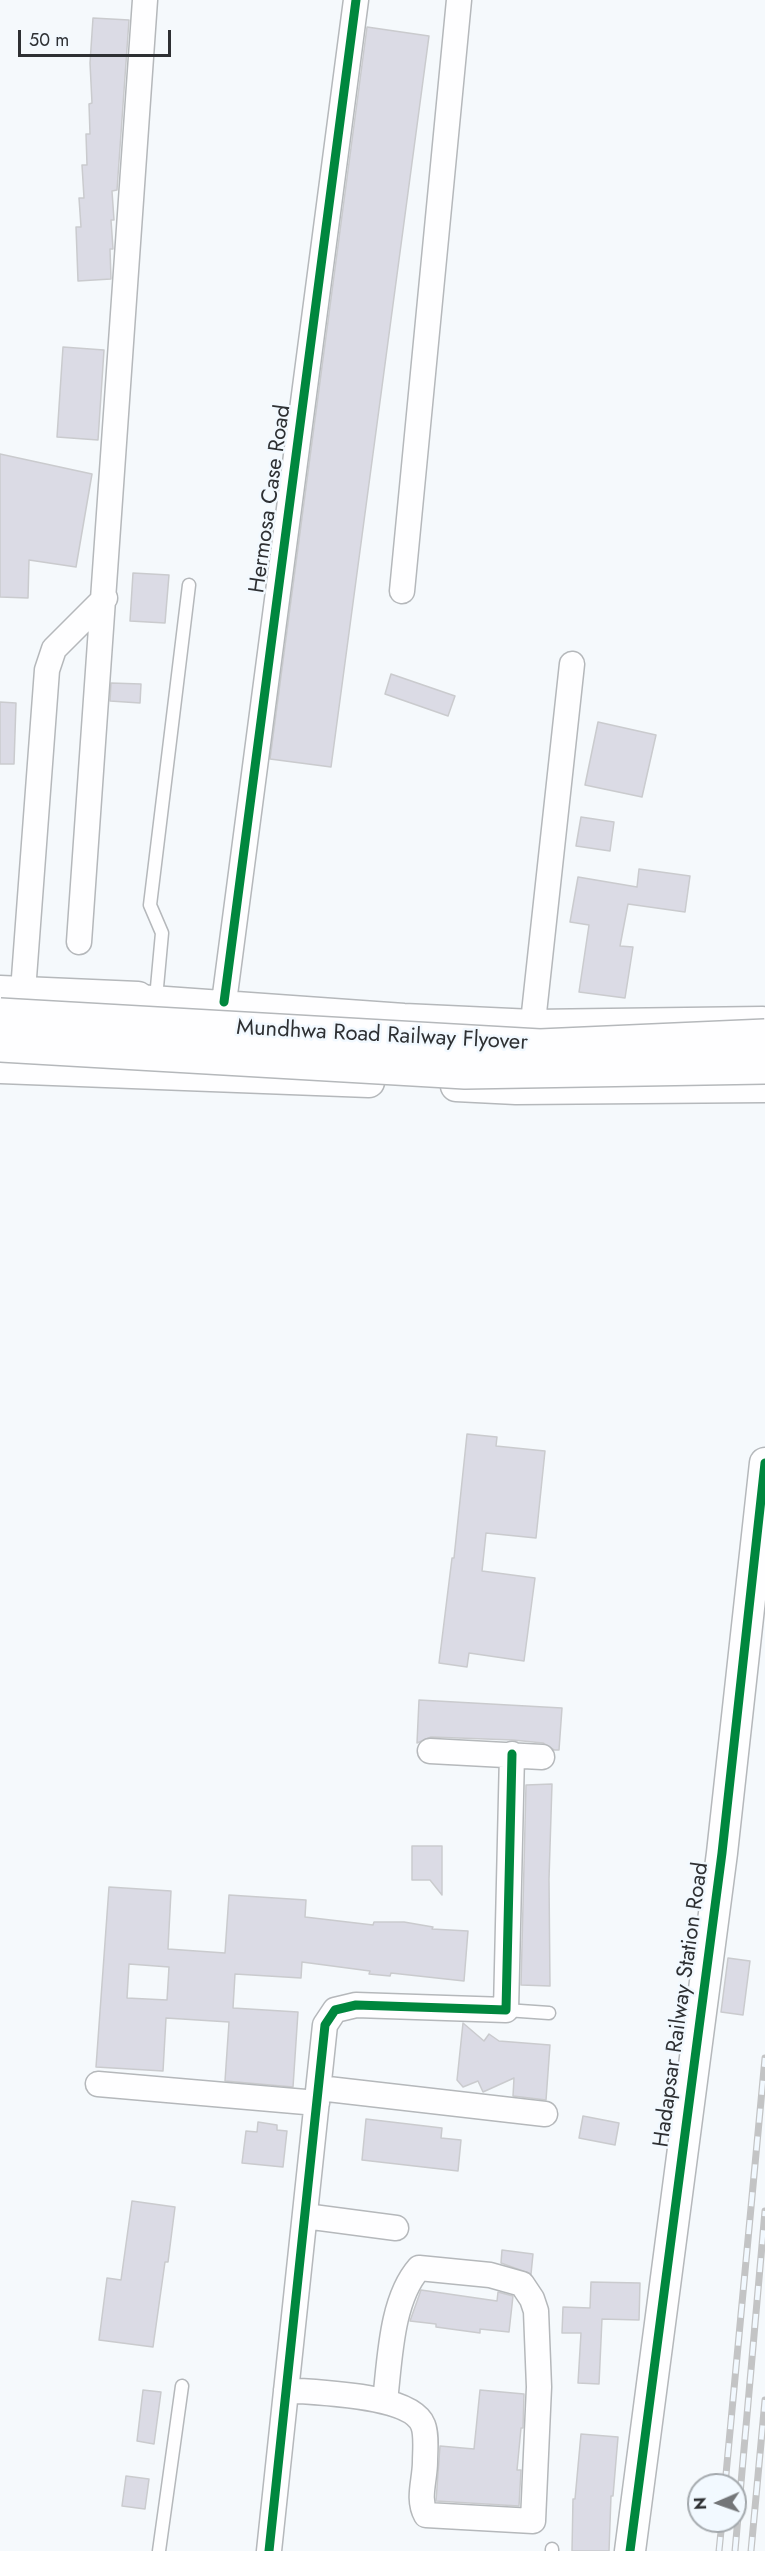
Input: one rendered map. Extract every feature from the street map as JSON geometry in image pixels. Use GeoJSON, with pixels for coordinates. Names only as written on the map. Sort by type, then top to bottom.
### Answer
{"type":"FeatureCollection","features":[{"type":"Feature","properties":{"kind":"highway","name":"Mundhwa Road Railway Flyover"},"geometry":{"type":"LineString","coordinates":[[0,1015],[540,1046],[764,1027]]}},
{"type":"Feature","properties":{"kind":"highway","name":"Mundhwa Road Railway Flyover"},"geometry":{"type":"LineString","coordinates":[[0,1046],[465,1072],[765,1067]]}},
{"type":"Feature","properties":{"kind":"street"},"geometry":{"type":"LineString","coordinates":[[79,942],[105,598],[145,0]]}},
{"type":"Feature","properties":{"kind":"street","name":"Hermosa Case Road"},"geometry":{"type":"LineString","coordinates":[[224,1002],[356,0]]}},
{"type":"Feature","properties":{"kind":"street"},"geometry":{"type":"LineString","coordinates":[[402,591],[459,0]]}},
{"type":"Feature","properties":{"kind":"street"},"geometry":{"type":"LineString","coordinates":[[105,598],[54,649],[47,670],[12,991],[147,997],[404,1016],[532,1022],[764,1027]]}},
{"type":"Feature","properties":{"kind":"street"},"geometry":{"type":"LineString","coordinates":[[532,1022],[572,664]]}},
{"type":"Feature","properties":{"kind":"street"},"geometry":{"type":"LineString","coordinates":[[134,1072],[147,997]]}},
{"type":"Feature","properties":{"kind":"street"},"geometry":{"type":"LineString","coordinates":[[0,1068],[516,1089],[765,1087]]}},
{"type":"Feature","properties":{"kind":"street","name":"Hadapsar Railway Station Road"},"geometry":{"type":"LineString","coordinates":[[630,2551],[722,1853],[765,1463]]}},
{"type":"Feature","properties":{"kind":"street"},"geometry":{"type":"LineString","coordinates":[[430,1751],[542,1757]]}},
{"type":"Feature","properties":{"kind":"street"},"geometry":{"type":"LineString","coordinates":[[268,2551],[325,2025],[335,2010],[356,2006],[506,2010],[512,1754]]}},
{"type":"Feature","properties":{"kind":"street"},"geometry":{"type":"LineString","coordinates":[[98,2084],[318,2096],[545,2114]]}},
{"type":"Feature","properties":{"kind":"street"},"geometry":{"type":"LineString","coordinates":[[305,2216],[396,2228]]}},
{"type":"Feature","properties":{"kind":"street"},"geometry":{"type":"LineString","coordinates":[[286,2390],[385,2401],[403,2406],[415,2413],[423,2426],[425,2465],[421,2506],[426,2516],[533,2521],[538,2386],[536,2311],[532,2299],[522,2284],[490,2275],[418,2268],[408,2281],[403,2294],[393,2336],[385,2401]]}},
{"type":"Feature","properties":{"kind":"lane"},"geometry":{"type":"LineString","coordinates":[[147,997],[162,933],[150,905],[189,585]]}},
{"type":"Feature","properties":{"kind":"lane"},"geometry":{"type":"LineString","coordinates":[[506,2010],[549,2013]]}},
{"type":"Feature","properties":{"kind":"lane"},"geometry":{"type":"LineString","coordinates":[[159,2551],[182,2386]]}},
{"type":"Feature","properties":{"kind":"building"},"geometry":{"type":"Polygon","coordinates":[[[93,18],[129,20],[117,190],[112,191],[114,220],[111,220],[113,249],[110,249],[111,279],[78,281],[76,227],[81,227],[79,198],[84,198],[82,165],[87,165],[86,134],[90,134],[89,104],[92,103],[90,63],[93,18]]]}},
{"type":"Feature","properties":{"kind":"building"},"geometry":{"type":"Polygon","coordinates":[[[367,27],[429,36],[331,767],[270,759],[367,27]]]}},
{"type":"Feature","properties":{"kind":"building"},"geometry":{"type":"Polygon","coordinates":[[[63,347],[104,350],[98,440],[57,437],[63,347]]]}},
{"type":"Feature","properties":{"kind":"building"},"geometry":{"type":"Polygon","coordinates":[[[0,454],[92,474],[76,567],[29,560],[28,598],[0,597],[0,454]]]}},
{"type":"Feature","properties":{"kind":"building"},"geometry":{"type":"Polygon","coordinates":[[[133,573],[169,575],[165,623],[130,621],[133,573]]]}},
{"type":"Feature","properties":{"kind":"building"},"geometry":{"type":"Polygon","coordinates":[[[391,674],[455,696],[448,716],[385,694],[391,674]]]}},
{"type":"Feature","properties":{"kind":"building"},"geometry":{"type":"Polygon","coordinates":[[[111,683],[141,684],[140,703],[110,701],[111,683]]]}},
{"type":"Feature","properties":{"kind":"building"},"geometry":{"type":"Polygon","coordinates":[[[0,702],[16,703],[14,764],[0,764],[0,702]]]}},
{"type":"Feature","properties":{"kind":"building"},"geometry":{"type":"Polygon","coordinates":[[[598,722],[656,735],[642,797],[585,785],[598,722]]]}},
{"type":"Feature","properties":{"kind":"building"},"geometry":{"type":"Polygon","coordinates":[[[581,817],[614,822],[610,851],[576,846],[581,817]]]}},
{"type":"Feature","properties":{"kind":"building"},"geometry":{"type":"Polygon","coordinates":[[[639,869],[690,876],[685,912],[628,904],[620,946],[633,947],[625,998],[579,992],[589,925],[570,922],[578,877],[637,887],[639,869]]]}},
{"type":"Feature","properties":{"kind":"building"},"geometry":{"type":"Polygon","coordinates":[[[467,1434],[497,1437],[496,1446],[545,1451],[536,1538],[486,1533],[482,1571],[535,1578],[524,1661],[469,1653],[467,1667],[439,1663],[452,1558],[454,1558],[467,1434]]]}},
{"type":"Feature","properties":{"kind":"building"},"geometry":{"type":"Polygon","coordinates":[[[419,1700],[562,1708],[559,1750],[554,1750],[543,1743],[513,1740],[431,1737],[417,1743],[419,1700]]]}},
{"type":"Feature","properties":{"kind":"building"},"geometry":{"type":"Polygon","coordinates":[[[552,1784],[549,1879],[550,1986],[521,1985],[526,1785],[552,1784]]]}},
{"type":"Feature","properties":{"kind":"building"},"geometry":{"type":"Polygon","coordinates":[[[412,1846],[442,1846],[442,1895],[430,1880],[412,1880],[412,1846]]]}},
{"type":"Feature","properties":{"kind":"building"},"geometry":{"type":"Polygon","coordinates":[[[109,1887],[171,1891],[168,1949],[225,1953],[229,1895],[306,1900],[305,1917],[373,1925],[374,1922],[404,1922],[433,1927],[432,1929],[468,1931],[464,1981],[391,1973],[390,1976],[369,1974],[370,1971],[302,1962],[301,1978],[235,1974],[233,2008],[298,2012],[293,2087],[225,2081],[229,2022],[166,2018],[163,2071],[96,2067],[109,1887]],[[129,1964],[127,1998],[167,2000],[169,1967],[129,1964]]]}},
{"type":"Feature","properties":{"kind":"building"},"geometry":{"type":"Polygon","coordinates":[[[728,1958],[750,1961],[743,2015],[721,2012],[728,1958]]]}},
{"type":"Feature","properties":{"kind":"building"},"geometry":{"type":"Polygon","coordinates":[[[463,2023],[484,2041],[489,2034],[499,2041],[550,2045],[546,2100],[513,2096],[514,2078],[483,2092],[478,2081],[463,2087],[457,2080],[463,2023]]]}},
{"type":"Feature","properties":{"kind":"building"},"geometry":{"type":"Polygon","coordinates":[[[583,2116],[619,2123],[615,2145],[579,2138],[583,2116]]]}},
{"type":"Feature","properties":{"kind":"building"},"geometry":{"type":"Polygon","coordinates":[[[366,2119],[442,2128],[441,2138],[461,2140],[458,2171],[362,2160],[366,2119]]]}},
{"type":"Feature","properties":{"kind":"building"},"geometry":{"type":"Polygon","coordinates":[[[258,2122],[277,2125],[277,2130],[287,2131],[283,2167],[242,2163],[246,2131],[257,2132],[258,2122]]]}},
{"type":"Feature","properties":{"kind":"building"},"geometry":{"type":"Polygon","coordinates":[[[132,2201],[175,2207],[153,2347],[99,2340],[107,2278],[121,2280],[132,2201]]]}},
{"type":"Feature","properties":{"kind":"building"},"geometry":{"type":"Polygon","coordinates":[[[502,2250],[533,2254],[531,2274],[501,2263],[502,2250]]]}},
{"type":"Feature","properties":{"kind":"building"},"geometry":{"type":"Polygon","coordinates":[[[591,2282],[640,2283],[639,2320],[602,2319],[599,2384],[578,2383],[581,2333],[562,2333],[563,2307],[590,2308],[591,2282]]]}},
{"type":"Feature","properties":{"kind":"building"},"geometry":{"type":"Polygon","coordinates":[[[421,2290],[497,2301],[498,2292],[513,2296],[509,2332],[480,2329],[480,2333],[410,2321],[421,2290]]]}},
{"type":"Feature","properties":{"kind":"building"},"geometry":{"type":"Polygon","coordinates":[[[143,2390],[161,2392],[154,2444],[137,2441],[143,2390]]]}},
{"type":"Feature","properties":{"kind":"building"},"geometry":{"type":"Polygon","coordinates":[[[480,2390],[524,2394],[523,2428],[521,2428],[517,2470],[521,2470],[519,2506],[436,2501],[440,2446],[474,2449],[480,2390]]]}},
{"type":"Feature","properties":{"kind":"building"},"geometry":{"type":"Polygon","coordinates":[[[581,2434],[618,2437],[613,2496],[611,2496],[609,2551],[572,2551],[573,2499],[575,2499],[581,2434]]]}},
{"type":"Feature","properties":{"kind":"building"},"geometry":{"type":"Polygon","coordinates":[[[126,2476],[149,2479],[145,2509],[122,2506],[126,2476]]]}},
{"type":"Feature","properties":{"kind":"railway"},"geometry":{"type":"LineString","coordinates":[[726,2473],[765,2058]]}},
{"type":"Feature","properties":{"kind":"railway"},"geometry":{"type":"LineString","coordinates":[[735,2551],[765,2211]]}},
{"type":"Feature","properties":{"kind":"railway"},"geometry":{"type":"LineString","coordinates":[[751,2551],[765,2400]]}},
{"type":"Feature","properties":{"kind":"railway"},"geometry":{"type":"LineString","coordinates":[[719,2551],[721,2533]]}},
{"type":"Feature","properties":{"kind":"cycle path"},"geometry":{"type":"LineString","coordinates":[[224,1002],[356,0]]}},
{"type":"Feature","properties":{"kind":"cycle path"},"geometry":{"type":"LineString","coordinates":[[630,2551],[722,1853],[765,1463]]}},
{"type":"Feature","properties":{"kind":"cycle path"},"geometry":{"type":"LineString","coordinates":[[269,2551],[325,2025],[335,2010],[356,2005],[506,2010],[512,1754]]}}]}
